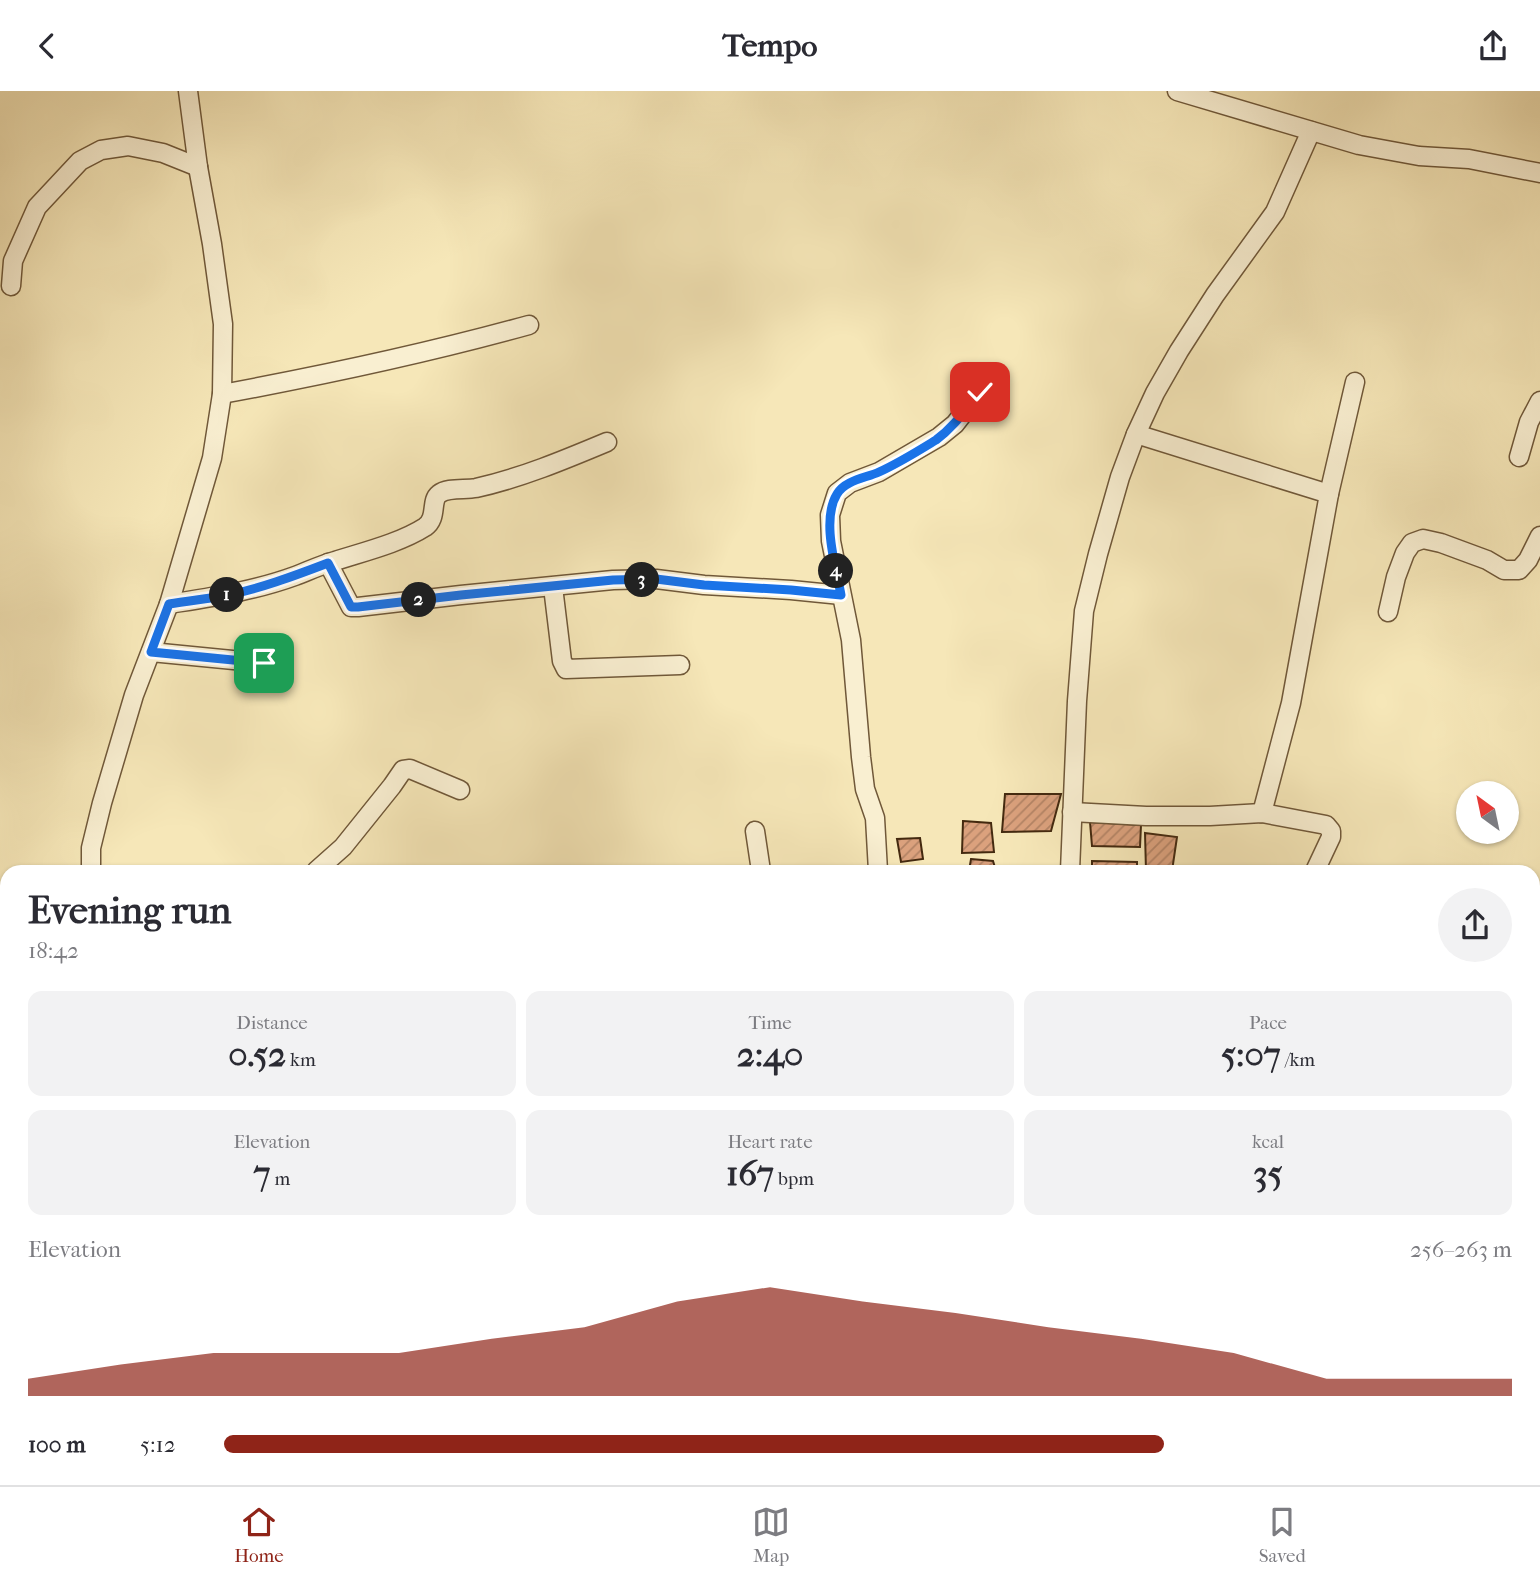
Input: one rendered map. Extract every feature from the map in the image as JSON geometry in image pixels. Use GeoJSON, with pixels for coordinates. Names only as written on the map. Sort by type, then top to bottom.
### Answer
{"type":"FeatureCollection","features":[{"type":"Feature","properties":{"kind":"street"},"geometry":{"type":"LineString","coordinates":[[91,865],[91,848],[102,803],[134,695],[169,604],[212,458],[222,394],[223,324],[188,91]]}},
{"type":"Feature","properties":{"kind":"street"},"geometry":{"type":"LineString","coordinates":[[1177,91],[1359,145],[1419,156],[1469,159],[1540,173]]}},
{"type":"Feature","properties":{"kind":"street"},"geometry":{"type":"LineString","coordinates":[[1070,865],[1077,701],[1084,611],[1120,477],[1155,393],[1214,295],[1275,212],[1311,131]]}},
{"type":"Feature","properties":{"kind":"street"},"geometry":{"type":"LineString","coordinates":[[11,286],[13,261],[37,207],[80,161],[101,150],[128,146],[163,153],[198,167]]}},
{"type":"Feature","properties":{"kind":"street"},"geometry":{"type":"LineString","coordinates":[[222,394],[359,368],[529,325]]}},
{"type":"Feature","properties":{"kind":"street"},"geometry":{"type":"LineString","coordinates":[[1262,813],[1291,703],[1329,493],[1355,382]]}},
{"type":"Feature","properties":{"kind":"street"},"geometry":{"type":"LineString","coordinates":[[878,865],[874,818],[865,789],[860,757],[851,640],[831,541],[830,516],[837,493],[850,483],[878,472],[939,437],[955,424],[980,392]]}},
{"type":"Feature","properties":{"kind":"street"},"geometry":{"type":"LineString","coordinates":[[1519,457],[1529,422],[1540,401]]}},
{"type":"Feature","properties":{"kind":"street"},"geometry":{"type":"LineString","coordinates":[[1136,434],[1329,493]]}},
{"type":"Feature","properties":{"kind":"street"},"geometry":{"type":"LineString","coordinates":[[169,604],[224,596],[260,586],[407,536],[427,525],[433,515],[438,494],[503,481],[559,463],[607,442]]}},
{"type":"Feature","properties":{"kind":"street"},"geometry":{"type":"LineString","coordinates":[[1388,612],[1403,559],[1412,543],[1423,540],[1441,543],[1487,560],[1504,570],[1519,570],[1528,560],[1540,536]]}},
{"type":"Feature","properties":{"kind":"street"},"geometry":{"type":"LineString","coordinates":[[328,563],[351,607],[613,580],[656,579],[841,595]]}},
{"type":"Feature","properties":{"kind":"street"},"geometry":{"type":"LineString","coordinates":[[553,587],[562,661],[566,669],[680,665]]}},
{"type":"Feature","properties":{"kind":"street"},"geometry":{"type":"LineString","coordinates":[[151,652],[264,663]]}},
{"type":"Feature","properties":{"kind":"street"},"geometry":{"type":"LineString","coordinates":[[323,865],[343,847],[403,770],[410,769],[460,790]]}},
{"type":"Feature","properties":{"kind":"street"},"geometry":{"type":"LineString","coordinates":[[1072,812],[1146,816],[1262,813],[1326,825],[1331,831],[1331,837],[1318,865]]}},
{"type":"Feature","properties":{"kind":"street"},"geometry":{"type":"LineString","coordinates":[[755,831],[760,865]]}},
{"type":"Feature","properties":{"kind":"building"},"geometry":{"type":"Polygon","coordinates":[[[1005,794],[1061,794],[1051,831],[1002,832],[1005,794]]]}},
{"type":"Feature","properties":{"kind":"building"},"geometry":{"type":"Polygon","coordinates":[[[963,821],[991,823],[994,852],[962,853],[963,821]]]}},
{"type":"Feature","properties":{"kind":"building"},"geometry":{"type":"Polygon","coordinates":[[[1090,822],[1141,825],[1140,847],[1092,846],[1090,822]]]}},
{"type":"Feature","properties":{"kind":"building"},"geometry":{"type":"Polygon","coordinates":[[[1145,833],[1177,837],[1173,865],[1146,865],[1145,833]]]}},
{"type":"Feature","properties":{"kind":"building"},"geometry":{"type":"Polygon","coordinates":[[[920,838],[923,859],[901,862],[897,839],[920,838]]]}},
{"type":"Feature","properties":{"kind":"building"},"geometry":{"type":"Polygon","coordinates":[[[971,859],[993,861],[994,865],[970,865],[971,859]]]}},
{"type":"Feature","properties":{"kind":"building"},"geometry":{"type":"Polygon","coordinates":[[[1092,861],[1137,862],[1137,865],[1092,865],[1092,861]]]}},
{"type":"Feature","properties":{"kind":"route"},"geometry":{"type":"LineString","coordinates":[[264,663],[151,652],[169,604],[224,596],[294,576],[328,563],[351,607],[613,580],[656,579],[841,595],[831,541],[830,516],[837,493],[850,483],[878,472],[939,437],[955,424],[980,392]]}}]}
